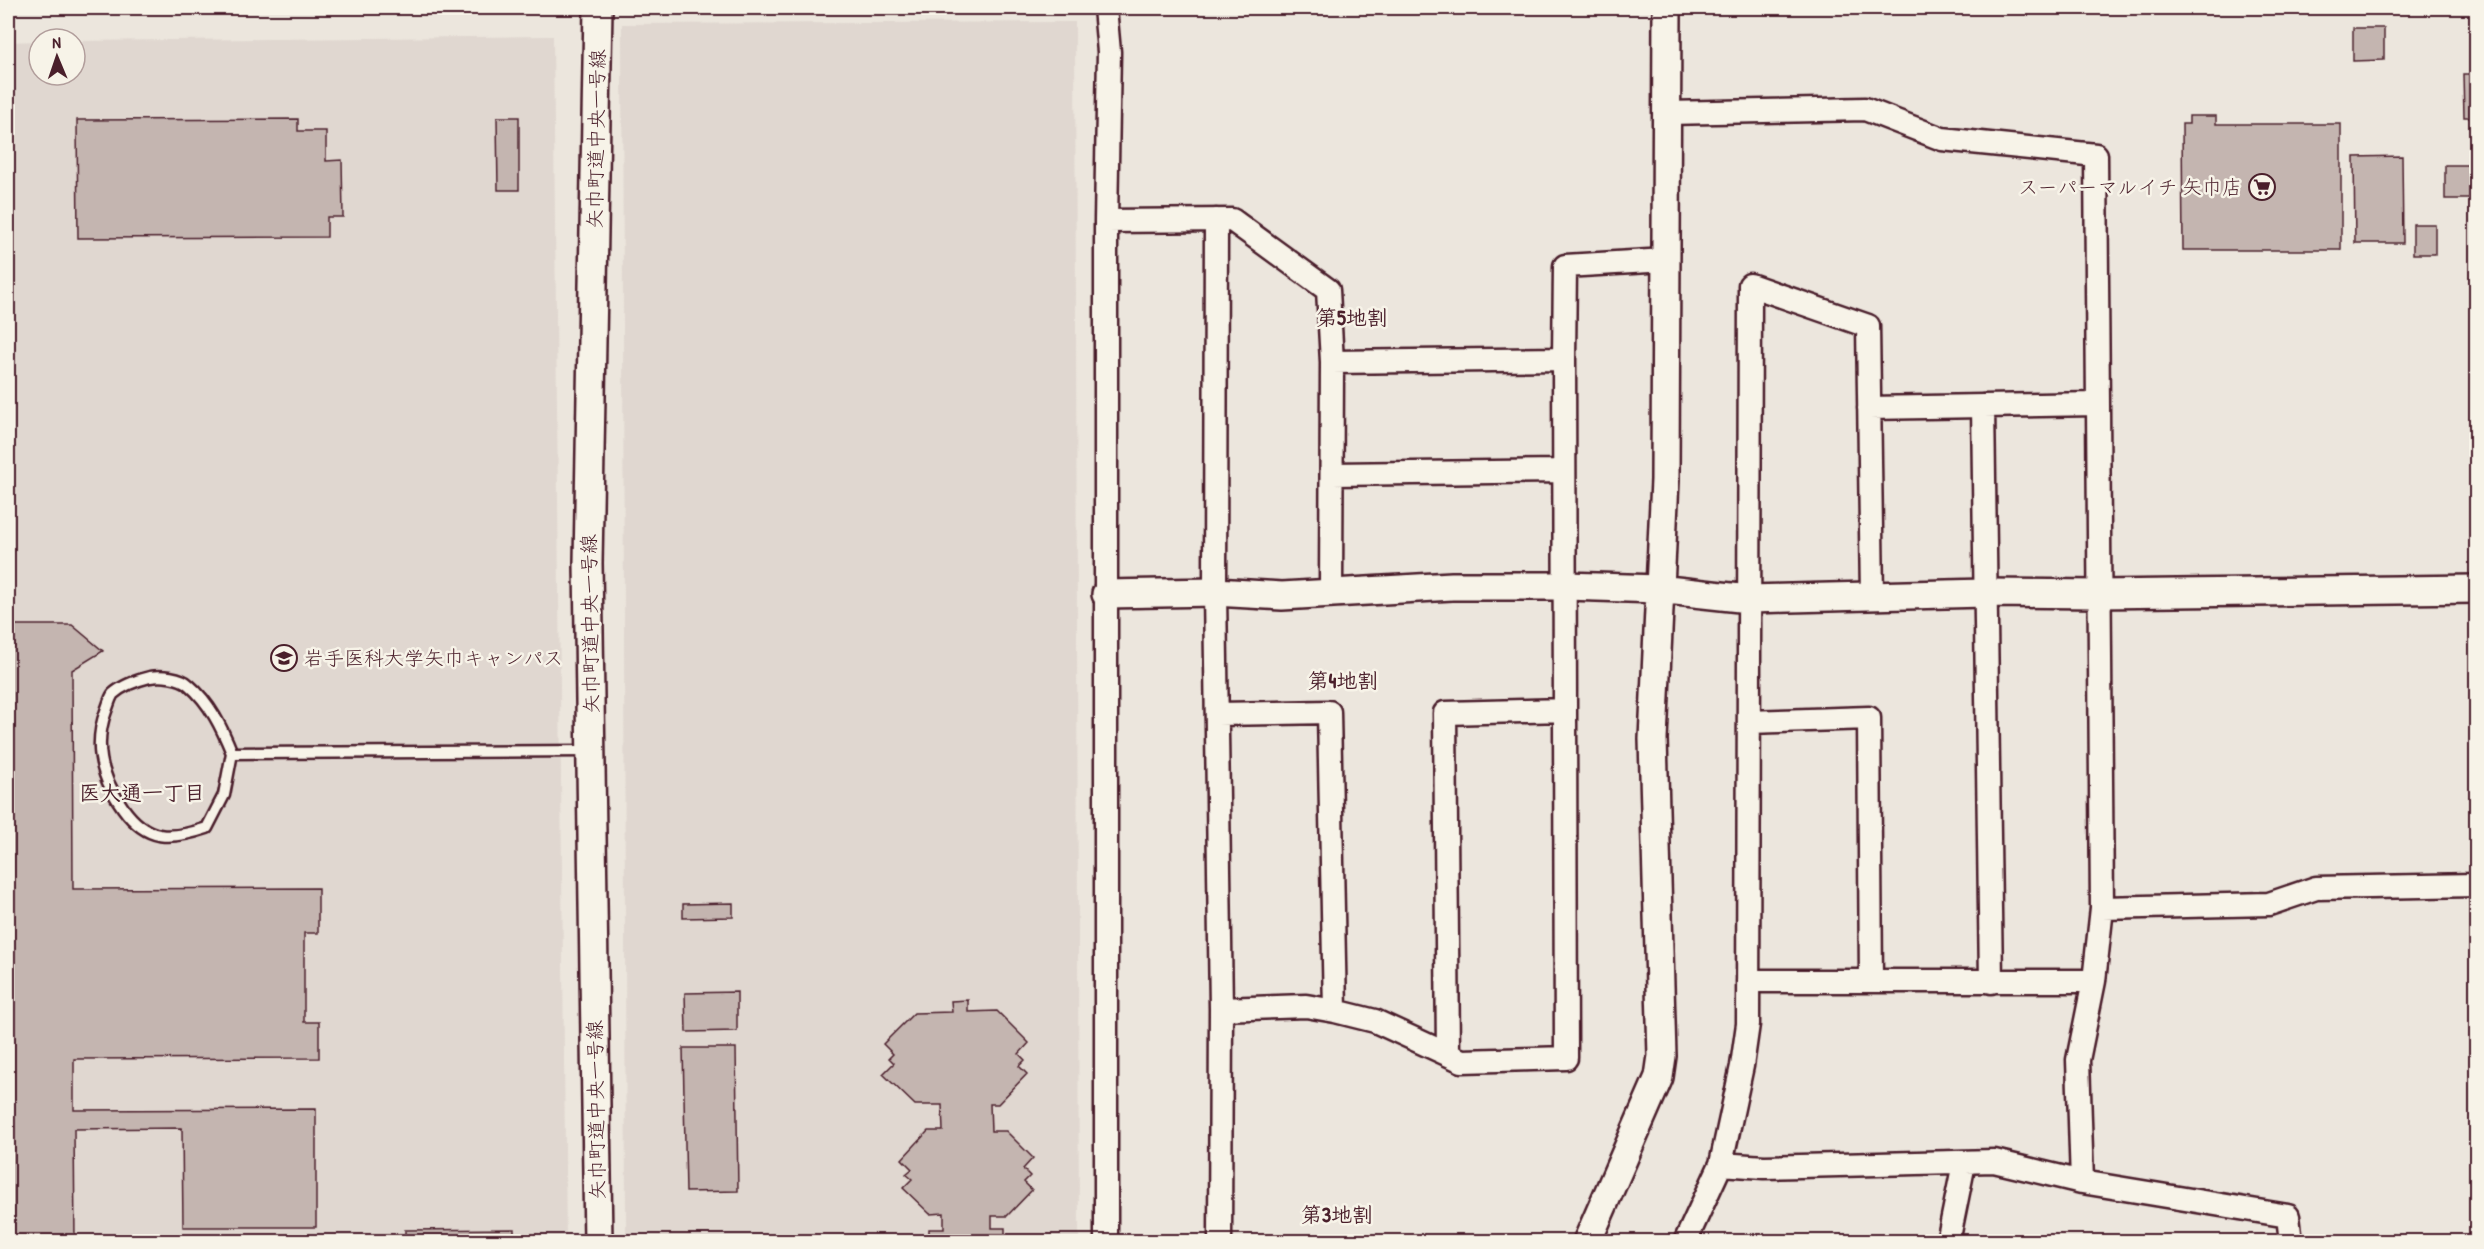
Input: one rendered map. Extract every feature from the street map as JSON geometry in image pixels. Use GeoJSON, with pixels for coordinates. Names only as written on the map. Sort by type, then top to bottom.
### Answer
{"type":"FeatureCollection","features":[{"type":"Feature","properties":{"kind":"street","name":"矢巾町道中央一号線"},"geometry":{"type":"LineString","coordinates":[[598,8],[588,563],[598,1242]]}},
{"type":"Feature","properties":{"kind":"street"},"geometry":{"type":"LineString","coordinates":[[1105,8],[1109,52],[1106,221],[1106,1242]]}},
{"type":"Feature","properties":{"kind":"street"},"geometry":{"type":"LineString","coordinates":[[1587,1242],[1659,1077],[1662,1056],[1653,739],[1658,589],[1665,480],[1667,8]]}},
{"type":"Feature","properties":{"kind":"street"},"geometry":{"type":"LineString","coordinates":[[1668,113],[1864,109],[1941,139],[2096,155],[2102,908],[2094,981],[2079,1060],[2082,1182]]}},
{"type":"Feature","properties":{"kind":"street"},"geometry":{"type":"LineString","coordinates":[[1216,220],[1215,592],[1221,1009],[1220,1242]]}},
{"type":"Feature","properties":{"kind":"street"},"geometry":{"type":"LineString","coordinates":[[1106,221],[1232,220],[1328,290],[1332,362],[1331,593]]}},
{"type":"Feature","properties":{"kind":"street"},"geometry":{"type":"LineString","coordinates":[[1221,1009],[1306,1006],[1335,1011],[1375,1021],[1462,1061],[1566,1058],[1564,710],[1566,586],[1563,471],[1565,266],[1666,260]]}},
{"type":"Feature","properties":{"kind":"street"},"geometry":{"type":"LineString","coordinates":[[1685,1242],[1721,1164],[1742,1066],[1748,1024],[1750,285],[1868,326],[1872,596]]}},
{"type":"Feature","properties":{"kind":"street"},"geometry":{"type":"LineString","coordinates":[[1332,362],[1564,359]]}},
{"type":"Feature","properties":{"kind":"street"},"geometry":{"type":"LineString","coordinates":[[1869,408],[2097,404]]}},
{"type":"Feature","properties":{"kind":"street"},"geometry":{"type":"LineString","coordinates":[[1983,406],[1991,982]]}},
{"type":"Feature","properties":{"kind":"street"},"geometry":{"type":"LineString","coordinates":[[1332,474],[1563,471]]}},
{"type":"Feature","properties":{"kind":"street"},"geometry":{"type":"LineString","coordinates":[[1106,594],[1215,592],[1282,596],[1452,586],[1566,586],[1658,589],[1749,599],[1985,593],[2098,594],[2476,589]]}},
{"type":"Feature","properties":{"kind":"street"},"geometry":{"type":"LineString","coordinates":[[1448,1054],[1445,713],[1564,710]]}},
{"type":"Feature","properties":{"kind":"street"},"geometry":{"type":"LineString","coordinates":[[1217,714],[1329,712],[1335,1011]]}},
{"type":"Feature","properties":{"kind":"street"},"geometry":{"type":"LineString","coordinates":[[1749,722],[1869,718],[1871,981]]}},
{"type":"Feature","properties":{"kind":"street"},"geometry":{"type":"LineString","coordinates":[[2102,908],[2269,904],[2316,888],[2476,885]]}},
{"type":"Feature","properties":{"kind":"street"},"geometry":{"type":"LineString","coordinates":[[1748,981],[2094,981]]}},
{"type":"Feature","properties":{"kind":"street"},"geometry":{"type":"LineString","coordinates":[[1721,1164],[1764,1167],[1994,1161],[2082,1182],[2288,1216],[2291,1242]]}},
{"type":"Feature","properties":{"kind":"street"},"geometry":{"type":"LineString","coordinates":[[1948,1242],[1964,1163]]}},
{"type":"Feature","properties":{"kind":"lane"},"geometry":{"type":"LineString","coordinates":[[159,675],[187,683],[207,704],[232,753],[224,795],[207,828],[179,837],[157,836],[131,819],[111,791],[100,759],[100,726],[112,695],[136,681],[159,675]]}},
{"type":"Feature","properties":{"kind":"lane"},"geometry":{"type":"LineString","coordinates":[[232,753],[591,751]]}},
{"type":"Feature","properties":{"kind":"shaded area"},"geometry":{"type":"Polygon","coordinates":[[[1075,22],[1079,1241],[626,1241],[622,24],[1075,22]]]}},
{"type":"Feature","properties":{"kind":"shaded area","name":"岩手医科大学矢巾キャンパス"},"geometry":{"type":"Polygon","coordinates":[[[553,36],[566,1241],[8,1241],[8,42],[27,41],[27,87],[87,87],[87,41],[553,36]]]}},
{"type":"Feature","properties":{"kind":"building"},"geometry":{"type":"Polygon","coordinates":[[[2353,28],[2384,28],[2384,60],[2353,61],[2353,28]]]}},
{"type":"Feature","properties":{"kind":"building"},"geometry":{"type":"Polygon","coordinates":[[[2463,74],[2476,74],[2476,117],[2464,117],[2463,74]]]}},
{"type":"Feature","properties":{"kind":"building","name":"スーパーマルイチ 矢巾店"},"geometry":{"type":"Polygon","coordinates":[[[2189,116],[2216,116],[2216,124],[2341,124],[2341,250],[2183,250],[2182,124],[2189,124],[2189,116]]]}},
{"type":"Feature","properties":{"kind":"building"},"geometry":{"type":"Polygon","coordinates":[[[497,117],[519,117],[519,190],[498,190],[497,117]]]}},
{"type":"Feature","properties":{"kind":"building"},"geometry":{"type":"Polygon","coordinates":[[[298,119],[298,131],[326,131],[326,161],[342,160],[343,217],[327,217],[327,237],[78,238],[77,120],[298,119]]]}},
{"type":"Feature","properties":{"kind":"building"},"geometry":{"type":"Polygon","coordinates":[[[2402,156],[2403,243],[2355,243],[2354,157],[2402,156]]]}},
{"type":"Feature","properties":{"kind":"building"},"geometry":{"type":"Polygon","coordinates":[[[2445,165],[2476,165],[2476,199],[2445,199],[2445,165]]]}},
{"type":"Feature","properties":{"kind":"building"},"geometry":{"type":"Polygon","coordinates":[[[2413,224],[2435,224],[2435,254],[2413,254],[2413,224]]]}},
{"type":"Feature","properties":{"kind":"building"},"geometry":{"type":"Polygon","coordinates":[[[8,625],[72,625],[103,651],[72,670],[73,889],[318,888],[318,933],[304,933],[304,1022],[319,1022],[319,1058],[74,1059],[74,1110],[316,1109],[316,1227],[183,1227],[182,1128],[74,1129],[75,1242],[8,1242],[8,625]]]}},
{"type":"Feature","properties":{"kind":"building"},"geometry":{"type":"Polygon","coordinates":[[[733,903],[733,917],[683,918],[683,904],[733,903]]]}},
{"type":"Feature","properties":{"kind":"building"},"geometry":{"type":"Polygon","coordinates":[[[737,992],[737,1031],[686,1032],[685,993],[737,992]]]}},
{"type":"Feature","properties":{"kind":"building"},"geometry":{"type":"Polygon","coordinates":[[[968,1000],[968,1012],[997,1011],[1029,1043],[1019,1054],[1025,1060],[1019,1066],[1027,1074],[998,1104],[990,1104],[991,1131],[1006,1131],[1033,1158],[1023,1169],[1030,1176],[1024,1182],[1032,1190],[1007,1216],[992,1216],[992,1228],[1005,1228],[1005,1238],[1015,1238],[1015,1242],[919,1242],[929,1239],[929,1229],[944,1229],[944,1213],[930,1214],[903,1188],[912,1179],[906,1174],[912,1169],[902,1159],[928,1131],[943,1131],[942,1105],[915,1105],[883,1074],[894,1063],[889,1058],[893,1054],[883,1044],[914,1013],[952,1012],[951,1001],[968,1000]]]}},
{"type":"Feature","properties":{"kind":"building"},"geometry":{"type":"Polygon","coordinates":[[[683,1048],[736,1048],[738,1191],[686,1192],[683,1048]]]}},
{"type":"Feature","properties":{"kind":"building"},"geometry":{"type":"Polygon","coordinates":[[[514,1229],[514,1242],[405,1242],[405,1230],[514,1229]]]}},
{"type":"Feature","properties":{"kind":"place","name":"スーパーマルイチ 矢巾店"},"geometry":{"type":"Point","coordinates":[2262,187]}},
{"type":"Feature","properties":{"kind":"place","name":"岩手医科大学矢巾キャンパス"},"geometry":{"type":"Point","coordinates":[284,658]}},
{"type":"Feature","properties":{"kind":"district","name":"第5地割"},"geometry":{"type":"Point","coordinates":[1352,318]}},
{"type":"Feature","properties":{"kind":"district","name":"第4地割"},"geometry":{"type":"Point","coordinates":[1343,681]}},
{"type":"Feature","properties":{"kind":"district","name":"医大通一丁目"},"geometry":{"type":"Point","coordinates":[142,793]}},
{"type":"Feature","properties":{"kind":"district","name":"第3地割"},"geometry":{"type":"Point","coordinates":[1337,1215]}}]}
